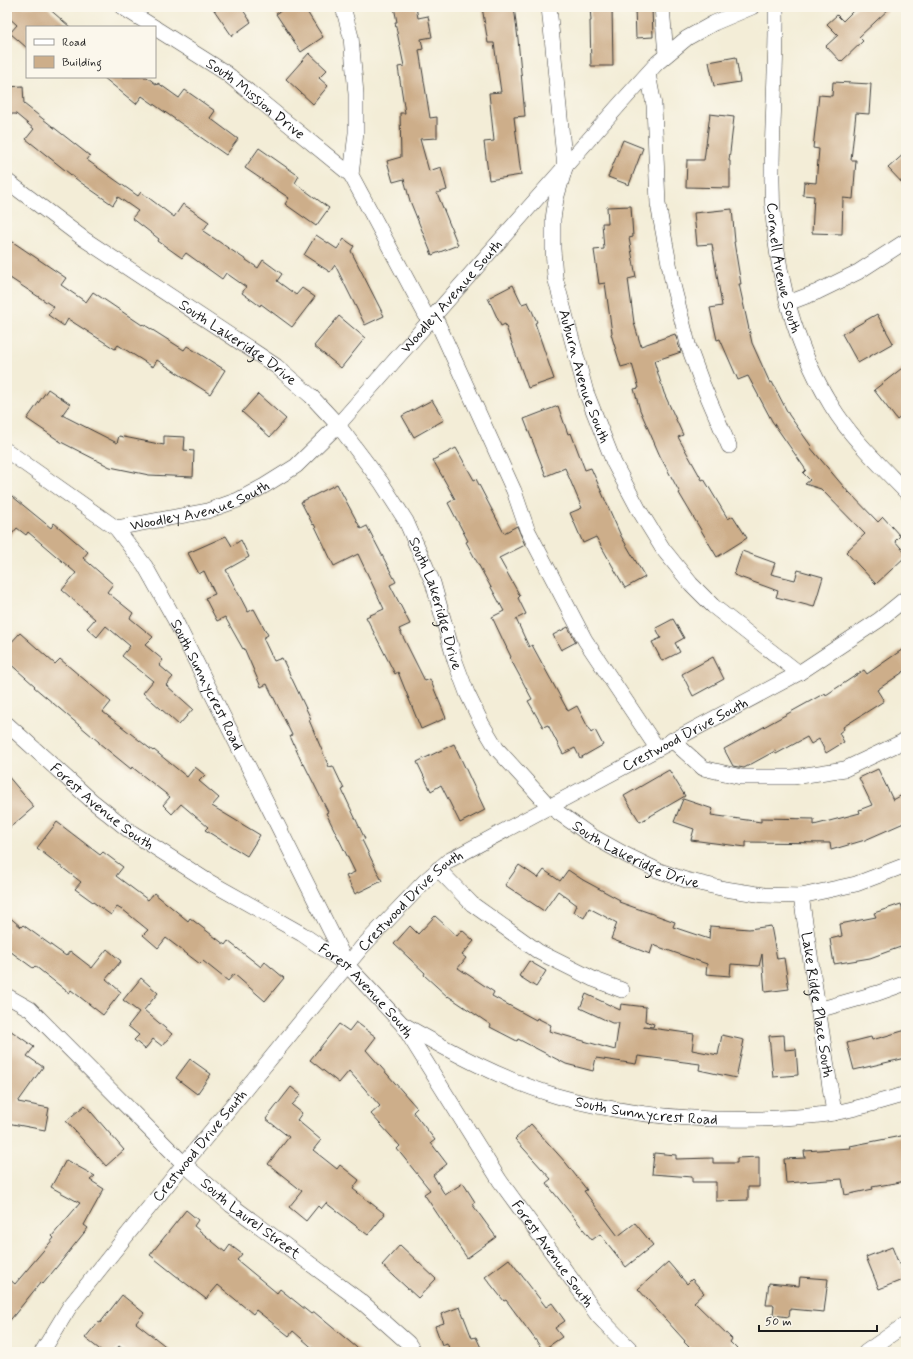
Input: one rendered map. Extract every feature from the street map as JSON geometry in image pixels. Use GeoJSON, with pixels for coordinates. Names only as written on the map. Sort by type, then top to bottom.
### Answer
{"type":"FeatureCollection","features":[{"type":"Feature","properties":{"kind":"street","name":"South Mission Drive"},"geometry":{"type":"LineString","coordinates":[[122,7],[152,26]]}},
{"type":"Feature","properties":{"kind":"street"},"geometry":{"type":"LineString","coordinates":[[343,7],[351,37],[356,94],[356,133],[351,175],[431,318],[514,491],[531,536],[585,640],[657,748]]}},
{"type":"Feature","properties":{"kind":"street","name":"Auburn Avenue South"},"geometry":{"type":"LineString","coordinates":[[549,7],[564,168],[552,219],[555,277],[586,392],[614,463],[639,510],[663,549],[691,584],[713,606],[799,673]]}},
{"type":"Feature","properties":{"kind":"street"},"geometry":{"type":"LineString","coordinates":[[662,7],[666,55]]}},
{"type":"Feature","properties":{"kind":"street","name":"Woodley Avenue South"},"geometry":{"type":"LineString","coordinates":[[116,528],[207,511],[238,500],[296,466],[338,425],[431,318],[666,55],[687,38],[714,23],[752,7]]}},
{"type":"Feature","properties":{"kind":"street","name":"Cornell Avenue South"},"geometry":{"type":"LineString","coordinates":[[776,7],[777,37],[772,175],[774,228],[778,261],[788,303],[807,360],[831,406],[849,430],[884,470],[906,492]]}},
{"type":"Feature","properties":{"kind":"street","name":"South Mission Drive"},"geometry":{"type":"LineString","coordinates":[[156,28],[226,73],[351,175]]}},
{"type":"Feature","properties":{"kind":"street"},"geometry":{"type":"LineString","coordinates":[[648,74],[654,105],[658,204],[673,285],[689,348],[729,446]]}},
{"type":"Feature","properties":{"kind":"street","name":"South Lakeridge Drive"},"geometry":{"type":"LineString","coordinates":[[7,181],[84,239],[276,366],[311,396],[338,425],[381,482],[406,521],[433,583],[455,661],[467,693],[482,724],[497,749],[549,806],[590,834],[626,855],[657,870],[686,880],[725,889],[764,895],[801,896],[856,884],[906,865]]}},
{"type":"Feature","properties":{"kind":"street"},"geometry":{"type":"LineString","coordinates":[[788,303],[816,292],[858,272],[906,241]]}},
{"type":"Feature","properties":{"kind":"street","name":"South Sunnycrest Road"},"geometry":{"type":"LineString","coordinates":[[7,451],[116,528],[144,566],[174,618],[347,965]]}},
{"type":"Feature","properties":{"kind":"street","name":"Crestwood Drive South"},"geometry":{"type":"LineString","coordinates":[[42,1352],[70,1306],[184,1164],[362,947],[425,880],[448,861],[799,673],[879,620],[906,598]]}},
{"type":"Feature","properties":{"kind":"street","name":"Forest Avenue South"},"geometry":{"type":"LineString","coordinates":[[7,724],[91,800],[131,832],[206,880],[302,934],[347,965],[402,1024],[500,1181],[599,1317],[633,1352]]}},
{"type":"Feature","properties":{"kind":"street"},"geometry":{"type":"LineString","coordinates":[[672,740],[702,768],[741,777],[793,777],[844,769],[906,740]]}},
{"type":"Feature","properties":{"kind":"street"},"geometry":{"type":"LineString","coordinates":[[438,869],[472,904],[539,952],[593,980],[622,990]]}},
{"type":"Feature","properties":{"kind":"street","name":"Lake Ridge Place South"},"geometry":{"type":"LineString","coordinates":[[801,896],[834,1113]]}},
{"type":"Feature","properties":{"kind":"street"},"geometry":{"type":"LineString","coordinates":[[818,1010],[878,993],[906,983]]}},
{"type":"Feature","properties":{"kind":"street","name":"South Laurel Street"},"geometry":{"type":"LineString","coordinates":[[7,996],[30,1009],[184,1164],[231,1206],[363,1303],[408,1343],[414,1352]]}},
{"type":"Feature","properties":{"kind":"street","name":"South Sunnycrest Road"},"geometry":{"type":"LineString","coordinates":[[402,1024],[458,1055],[512,1080],[557,1096],[597,1106],[636,1113],[731,1120],[794,1118],[834,1113],[906,1094]]}},
{"type":"Feature","properties":{"kind":"street"},"geometry":{"type":"LineString","coordinates":[[866,1352],[906,1324]]}},
{"type":"Feature","properties":{"kind":"building"},"geometry":{"type":"Polygon","coordinates":[[[7,7],[47,7],[69,26],[26,26],[26,47],[10,33],[17,25],[7,16],[7,7]]]}},
{"type":"Feature","properties":{"kind":"building"},"geometry":{"type":"Polygon","coordinates":[[[212,7],[241,7],[251,22],[232,36],[212,7]]]}},
{"type":"Feature","properties":{"kind":"building"},"geometry":{"type":"Polygon","coordinates":[[[287,7],[304,7],[323,37],[301,52],[276,14],[287,7]]]}},
{"type":"Feature","properties":{"kind":"building"},"geometry":{"type":"Polygon","coordinates":[[[394,7],[416,7],[418,18],[428,16],[432,37],[421,39],[423,49],[419,50],[430,118],[437,117],[437,138],[420,139],[429,171],[441,167],[447,190],[437,193],[458,245],[432,255],[410,201],[404,179],[393,182],[387,161],[401,157],[400,113],[405,113],[398,67],[404,66],[395,22],[397,22],[394,7]]]}},
{"type":"Feature","properties":{"kind":"building"},"geometry":{"type":"Polygon","coordinates":[[[482,7],[514,7],[525,116],[514,117],[521,175],[489,180],[484,142],[494,141],[489,93],[501,92],[494,43],[488,43],[482,7]]]}},
{"type":"Feature","properties":{"kind":"building"},"geometry":{"type":"Polygon","coordinates":[[[590,7],[612,7],[613,66],[591,66],[590,7]]]}},
{"type":"Feature","properties":{"kind":"building"},"geometry":{"type":"Polygon","coordinates":[[[635,7],[652,7],[653,37],[636,38],[635,7]]]}},
{"type":"Feature","properties":{"kind":"building"},"geometry":{"type":"Polygon","coordinates":[[[857,7],[891,7],[859,37],[863,41],[841,62],[826,46],[838,35],[827,24],[837,15],[843,21],[857,7]]]}},
{"type":"Feature","properties":{"kind":"building"},"geometry":{"type":"Polygon","coordinates":[[[309,53],[327,70],[319,78],[328,86],[313,104],[286,79],[309,53]]]}},
{"type":"Feature","properties":{"kind":"building"},"geometry":{"type":"Polygon","coordinates":[[[736,57],[740,82],[714,86],[709,62],[736,57]]]}},
{"type":"Feature","properties":{"kind":"building"},"geometry":{"type":"Polygon","coordinates":[[[104,78],[148,78],[179,98],[185,90],[215,111],[210,118],[238,139],[226,155],[142,96],[136,104],[104,78]]]}},
{"type":"Feature","properties":{"kind":"building"},"geometry":{"type":"Polygon","coordinates":[[[833,82],[871,84],[869,114],[856,113],[851,160],[856,160],[853,199],[843,198],[842,234],[812,233],[814,196],[803,195],[804,182],[816,183],[819,149],[813,148],[819,95],[832,96],[833,82]]]}},
{"type":"Feature","properties":{"kind":"building"},"geometry":{"type":"Polygon","coordinates":[[[23,86],[24,104],[90,156],[87,160],[138,196],[141,192],[174,217],[183,204],[209,222],[203,231],[258,268],[263,260],[282,274],[277,281],[296,295],[302,288],[315,297],[292,327],[261,304],[260,306],[242,293],[246,287],[226,273],[222,279],[186,253],[182,258],[158,241],[159,239],[132,218],[138,211],[118,197],[113,205],[80,182],[26,139],[34,129],[16,114],[7,114],[7,87],[23,86]]]}},
{"type":"Feature","properties":{"kind":"building"},"geometry":{"type":"Polygon","coordinates":[[[710,114],[734,117],[729,161],[730,188],[686,187],[687,160],[704,160],[710,114]]]}},
{"type":"Feature","properties":{"kind":"building"},"geometry":{"type":"Polygon","coordinates":[[[623,140],[643,148],[629,185],[608,177],[623,140]]]}},
{"type":"Feature","properties":{"kind":"building"},"geometry":{"type":"Polygon","coordinates":[[[259,148],[299,176],[295,183],[329,208],[316,226],[285,204],[289,198],[245,168],[259,148]]]}},
{"type":"Feature","properties":{"kind":"building"},"geometry":{"type":"Polygon","coordinates":[[[906,152],[906,187],[888,168],[906,152]]]}},
{"type":"Feature","properties":{"kind":"building"},"geometry":{"type":"Polygon","coordinates":[[[631,206],[633,237],[629,238],[636,277],[628,279],[634,323],[641,346],[675,334],[681,352],[654,361],[664,393],[683,435],[678,437],[702,480],[704,479],[728,519],[733,516],[747,538],[717,557],[679,493],[660,456],[640,410],[634,389],[639,388],[632,364],[621,367],[611,334],[605,283],[599,284],[594,250],[604,249],[602,223],[608,223],[607,207],[631,206]]]}},
{"type":"Feature","properties":{"kind":"building"},"geometry":{"type":"Polygon","coordinates":[[[732,209],[734,242],[741,284],[739,284],[752,343],[770,383],[772,382],[789,415],[811,446],[810,447],[849,493],[878,522],[883,517],[900,536],[895,541],[906,556],[876,584],[846,552],[865,534],[821,489],[805,484],[810,480],[803,473],[806,470],[772,421],[748,376],[738,380],[720,339],[717,340],[710,308],[722,306],[712,244],[697,245],[694,213],[732,209]]]}},
{"type":"Feature","properties":{"kind":"building"},"geometry":{"type":"Polygon","coordinates":[[[316,235],[337,249],[344,239],[354,246],[351,251],[384,316],[365,325],[335,265],[330,272],[304,255],[316,235]]]}},
{"type":"Feature","properties":{"kind":"building"},"geometry":{"type":"Polygon","coordinates":[[[7,238],[66,278],[61,285],[86,302],[93,292],[142,325],[143,324],[184,350],[187,346],[225,370],[210,394],[157,360],[153,367],[118,345],[115,349],[68,319],[64,326],[48,315],[54,307],[7,276],[7,238]]]}},
{"type":"Feature","properties":{"kind":"building"},"geometry":{"type":"Polygon","coordinates":[[[513,285],[522,304],[528,302],[537,322],[535,323],[554,379],[528,388],[505,324],[501,326],[488,298],[513,285]]]}},
{"type":"Feature","properties":{"kind":"building"},"geometry":{"type":"Polygon","coordinates":[[[877,314],[893,343],[858,363],[842,334],[877,314]]]}},
{"type":"Feature","properties":{"kind":"building"},"geometry":{"type":"Polygon","coordinates":[[[339,316],[365,338],[341,368],[314,346],[339,316]]]}},
{"type":"Feature","properties":{"kind":"building"},"geometry":{"type":"Polygon","coordinates":[[[906,365],[906,413],[897,420],[874,390],[906,365]]]}},
{"type":"Feature","properties":{"kind":"building"},"geometry":{"type":"Polygon","coordinates":[[[48,389],[70,404],[62,415],[117,443],[119,436],[164,445],[164,436],[185,437],[184,450],[194,451],[193,477],[149,475],[110,467],[61,442],[27,419],[48,389]]]}},
{"type":"Feature","properties":{"kind":"building"},"geometry":{"type":"Polygon","coordinates":[[[258,394],[286,419],[270,437],[242,412],[258,394]]]}},
{"type":"Feature","properties":{"kind":"building"},"geometry":{"type":"Polygon","coordinates":[[[432,400],[444,420],[414,437],[402,416],[432,400]]]}},
{"type":"Feature","properties":{"kind":"building"},"geometry":{"type":"Polygon","coordinates":[[[558,406],[568,434],[571,433],[585,470],[591,468],[621,536],[645,577],[625,588],[596,537],[583,543],[570,513],[582,508],[565,468],[546,476],[524,419],[558,406]]]}},
{"type":"Feature","properties":{"kind":"building"},"geometry":{"type":"Polygon","coordinates":[[[456,448],[474,480],[476,479],[504,533],[517,526],[525,545],[499,558],[520,596],[518,598],[526,614],[516,619],[529,647],[532,645],[568,711],[577,706],[591,733],[595,730],[603,745],[580,758],[575,748],[563,754],[548,725],[543,727],[528,701],[532,699],[510,658],[511,657],[492,617],[504,611],[466,542],[468,541],[448,503],[455,499],[433,460],[456,448]]]}},
{"type":"Feature","properties":{"kind":"building"},"geometry":{"type":"Polygon","coordinates":[[[337,484],[361,529],[367,526],[396,582],[390,585],[410,624],[399,629],[425,681],[430,679],[446,718],[421,729],[398,672],[395,674],[366,617],[384,609],[358,554],[334,566],[314,524],[313,525],[301,502],[337,484]]]}},
{"type":"Feature","properties":{"kind":"building"},"geometry":{"type":"Polygon","coordinates":[[[7,492],[51,528],[54,523],[88,552],[83,558],[113,584],[107,592],[133,613],[130,618],[153,637],[145,645],[163,660],[159,665],[173,677],[166,685],[193,709],[179,725],[143,693],[153,681],[122,656],[130,646],[106,626],[97,637],[87,628],[95,619],[62,590],[76,573],[28,532],[26,535],[17,528],[7,540],[7,492]]]}},
{"type":"Feature","properties":{"kind":"building"},"geometry":{"type":"Polygon","coordinates":[[[226,536],[232,546],[241,540],[249,557],[226,570],[248,612],[254,609],[268,635],[263,638],[274,661],[282,658],[311,719],[309,720],[329,767],[333,766],[344,789],[342,790],[365,839],[362,840],[382,881],[355,894],[346,876],[355,872],[326,813],[328,812],[304,764],[303,765],[290,736],[292,735],[267,684],[261,687],[244,648],[243,649],[225,617],[217,621],[205,598],[215,594],[204,571],[199,574],[188,553],[226,536]]]}},
{"type":"Feature","properties":{"kind":"building"},"geometry":{"type":"Polygon","coordinates":[[[742,551],[775,563],[771,574],[795,580],[798,570],[823,577],[814,607],[776,597],[778,591],[734,575],[742,551]]]}},
{"type":"Feature","properties":{"kind":"building"},"geometry":{"type":"Polygon","coordinates":[[[673,619],[684,638],[675,643],[680,652],[662,661],[652,642],[661,638],[656,628],[673,619]]]}},
{"type":"Feature","properties":{"kind":"building"},"geometry":{"type":"Polygon","coordinates":[[[568,627],[576,642],[561,650],[553,635],[568,627]]]}},
{"type":"Feature","properties":{"kind":"building"},"geometry":{"type":"Polygon","coordinates":[[[20,633],[55,664],[60,659],[111,702],[103,712],[153,751],[154,750],[187,777],[195,767],[205,775],[199,781],[219,798],[212,806],[260,835],[247,856],[205,830],[208,827],[181,804],[172,814],[163,805],[170,797],[132,767],[131,769],[99,743],[34,687],[35,686],[7,661],[7,647],[20,633]]]}},
{"type":"Feature","properties":{"kind":"building"},"geometry":{"type":"Polygon","coordinates":[[[906,647],[906,670],[877,690],[884,701],[843,727],[844,729],[839,733],[844,742],[826,753],[819,739],[811,744],[807,737],[776,754],[775,751],[744,768],[733,766],[724,749],[825,693],[826,695],[864,670],[867,674],[906,647]]]}},
{"type":"Feature","properties":{"kind":"building"},"geometry":{"type":"Polygon","coordinates":[[[713,657],[724,679],[693,696],[682,674],[713,657]]]}},
{"type":"Feature","properties":{"kind":"building"},"geometry":{"type":"Polygon","coordinates":[[[454,744],[485,810],[460,823],[441,785],[431,791],[417,762],[454,744]]]}},
{"type":"Feature","properties":{"kind":"building"},"geometry":{"type":"Polygon","coordinates":[[[878,769],[893,800],[906,793],[906,822],[865,840],[831,850],[830,843],[746,842],[746,847],[691,840],[694,829],[674,822],[683,799],[713,809],[711,815],[761,822],[761,818],[814,819],[814,825],[860,813],[859,810],[872,805],[859,778],[878,769]]]}},
{"type":"Feature","properties":{"kind":"building"},"geometry":{"type":"Polygon","coordinates":[[[669,770],[685,796],[640,822],[624,796],[669,770]]]}},
{"type":"Feature","properties":{"kind":"building"},"geometry":{"type":"Polygon","coordinates":[[[7,775],[34,807],[7,830],[7,775]]]}},
{"type":"Feature","properties":{"kind":"building"},"geometry":{"type":"Polygon","coordinates":[[[57,822],[100,855],[103,852],[123,867],[116,876],[148,900],[154,893],[188,921],[190,918],[225,945],[228,941],[261,967],[265,962],[284,978],[265,1001],[234,974],[228,981],[203,961],[200,964],[166,938],[158,948],[143,935],[148,930],[122,909],[117,907],[111,915],[75,889],[81,882],[37,848],[57,822]]]}},
{"type":"Feature","properties":{"kind":"building"},"geometry":{"type":"Polygon","coordinates":[[[519,865],[538,878],[544,870],[560,881],[568,870],[620,900],[619,902],[675,922],[673,927],[709,939],[710,926],[749,929],[771,926],[777,959],[784,958],[789,989],[765,992],[762,954],[759,966],[731,964],[730,976],[706,974],[707,964],[653,945],[650,954],[611,939],[617,923],[589,908],[584,918],[574,912],[577,905],[558,891],[544,911],[505,885],[519,865]]]}},
{"type":"Feature","properties":{"kind":"building"},"geometry":{"type":"Polygon","coordinates":[[[901,904],[906,919],[906,945],[870,958],[834,964],[830,939],[842,936],[840,924],[876,917],[874,913],[901,904]]]}},
{"type":"Feature","properties":{"kind":"building"},"geometry":{"type":"Polygon","coordinates":[[[7,915],[21,927],[23,925],[66,956],[70,951],[92,968],[107,949],[121,961],[106,979],[121,992],[103,1015],[71,990],[69,993],[35,966],[33,968],[7,949],[7,915]]]}},
{"type":"Feature","properties":{"kind":"building"},"geometry":{"type":"Polygon","coordinates":[[[435,916],[457,936],[462,930],[474,941],[462,955],[466,958],[458,968],[494,992],[492,996],[536,1020],[537,1018],[551,1025],[549,1031],[615,1050],[619,1023],[612,1023],[580,1008],[586,994],[620,1010],[621,1004],[646,1007],[645,1021],[654,1024],[653,1027],[644,1027],[694,1034],[692,1050],[718,1055],[722,1035],[744,1040],[736,1078],[699,1070],[700,1064],[638,1056],[636,1064],[596,1058],[593,1071],[566,1064],[518,1039],[517,1041],[490,1027],[491,1025],[448,997],[394,944],[410,926],[418,934],[435,916]]]}},
{"type":"Feature","properties":{"kind":"building"},"geometry":{"type":"Polygon","coordinates":[[[529,961],[546,971],[536,987],[519,976],[529,961]]]}},
{"type":"Feature","properties":{"kind":"building"},"geometry":{"type":"Polygon","coordinates":[[[141,978],[158,993],[144,1010],[172,1034],[162,1046],[153,1039],[145,1049],[134,1040],[139,1035],[128,1026],[139,1012],[123,1000],[141,978]]]}},
{"type":"Feature","properties":{"kind":"building"},"geometry":{"type":"Polygon","coordinates":[[[356,1022],[376,1037],[366,1050],[417,1108],[413,1112],[435,1140],[431,1143],[447,1164],[433,1175],[445,1195],[463,1183],[475,1202],[472,1204],[496,1237],[467,1258],[424,1194],[430,1190],[397,1149],[400,1146],[371,1114],[380,1106],[349,1071],[339,1083],[310,1060],[339,1024],[349,1031],[356,1022]]]}},
{"type":"Feature","properties":{"kind":"building"},"geometry":{"type":"Polygon","coordinates":[[[7,1028],[34,1047],[27,1056],[43,1067],[18,1102],[49,1108],[45,1130],[7,1123],[7,1028]]]}},
{"type":"Feature","properties":{"kind":"building"},"geometry":{"type":"Polygon","coordinates":[[[906,1030],[906,1058],[854,1070],[847,1043],[871,1037],[872,1040],[906,1030]]]}},
{"type":"Feature","properties":{"kind":"building"},"geometry":{"type":"Polygon","coordinates":[[[784,1035],[785,1050],[796,1049],[798,1075],[773,1077],[769,1036],[784,1035]]]}},
{"type":"Feature","properties":{"kind":"building"},"geometry":{"type":"Polygon","coordinates":[[[190,1059],[211,1074],[197,1094],[176,1078],[190,1059]]]}},
{"type":"Feature","properties":{"kind":"building"},"geometry":{"type":"Polygon","coordinates":[[[291,1087],[301,1095],[292,1105],[302,1113],[297,1120],[321,1140],[313,1150],[337,1169],[340,1165],[359,1180],[353,1189],[385,1214],[368,1235],[326,1203],[321,1209],[318,1206],[306,1221],[289,1207],[302,1191],[268,1164],[289,1137],[266,1119],[291,1087]]]}},
{"type":"Feature","properties":{"kind":"building"},"geometry":{"type":"Polygon","coordinates":[[[85,1105],[124,1150],[106,1166],[66,1121],[85,1105]]]}},
{"type":"Feature","properties":{"kind":"building"},"geometry":{"type":"Polygon","coordinates":[[[531,1124],[566,1163],[587,1190],[584,1191],[618,1236],[635,1223],[653,1245],[626,1267],[600,1234],[592,1240],[546,1183],[551,1179],[515,1139],[531,1124]]]}},
{"type":"Feature","properties":{"kind":"building"},"geometry":{"type":"Polygon","coordinates":[[[906,1135],[906,1181],[872,1187],[873,1189],[845,1195],[842,1179],[786,1183],[784,1159],[805,1158],[804,1151],[851,1148],[850,1146],[906,1135]]]}},
{"type":"Feature","properties":{"kind":"building"},"geometry":{"type":"Polygon","coordinates":[[[654,1153],[676,1155],[676,1159],[713,1158],[713,1163],[737,1163],[737,1158],[759,1157],[759,1187],[748,1187],[748,1200],[716,1201],[716,1182],[692,1182],[692,1177],[652,1174],[654,1153]]]}},
{"type":"Feature","properties":{"kind":"building"},"geometry":{"type":"Polygon","coordinates":[[[66,1160],[95,1176],[90,1180],[104,1189],[84,1225],[88,1228],[43,1284],[41,1282],[7,1324],[7,1277],[15,1284],[54,1238],[52,1236],[80,1203],[51,1187],[66,1160]]]}},
{"type":"Feature","properties":{"kind":"building"},"geometry":{"type":"Polygon","coordinates":[[[186,1210],[198,1220],[194,1226],[225,1252],[230,1245],[242,1254],[237,1260],[277,1293],[280,1289],[311,1314],[314,1312],[362,1352],[317,1352],[293,1331],[289,1336],[256,1310],[253,1314],[218,1285],[206,1299],[150,1255],[186,1210]]]}},
{"type":"Feature","properties":{"kind":"building"},"geometry":{"type":"Polygon","coordinates":[[[400,1245],[436,1279],[418,1298],[382,1265],[400,1245]]]}},
{"type":"Feature","properties":{"kind":"building"},"geometry":{"type":"Polygon","coordinates":[[[892,1247],[905,1279],[879,1289],[866,1257],[892,1247]]]}},
{"type":"Feature","properties":{"kind":"building"},"geometry":{"type":"Polygon","coordinates":[[[509,1259],[546,1307],[552,1303],[565,1321],[555,1328],[562,1337],[543,1350],[506,1300],[504,1301],[485,1277],[509,1259]]]}},
{"type":"Feature","properties":{"kind":"building"},"geometry":{"type":"Polygon","coordinates":[[[668,1262],[687,1284],[692,1279],[704,1293],[694,1302],[732,1339],[730,1342],[740,1352],[694,1352],[638,1289],[668,1262]]]}},
{"type":"Feature","properties":{"kind":"building"},"geometry":{"type":"Polygon","coordinates":[[[800,1277],[828,1279],[824,1312],[790,1309],[789,1317],[773,1315],[774,1305],[766,1305],[769,1283],[799,1286],[800,1277]]]}},
{"type":"Feature","properties":{"kind":"building"},"geometry":{"type":"Polygon","coordinates":[[[122,1295],[144,1313],[136,1323],[173,1352],[126,1352],[119,1346],[114,1352],[103,1352],[85,1338],[98,1322],[100,1323],[122,1295]]]}},
{"type":"Feature","properties":{"kind":"building"},"geometry":{"type":"Polygon","coordinates":[[[460,1307],[472,1338],[476,1337],[483,1352],[440,1352],[449,1348],[447,1343],[442,1345],[435,1326],[444,1323],[441,1314],[460,1307]]]}}]}
